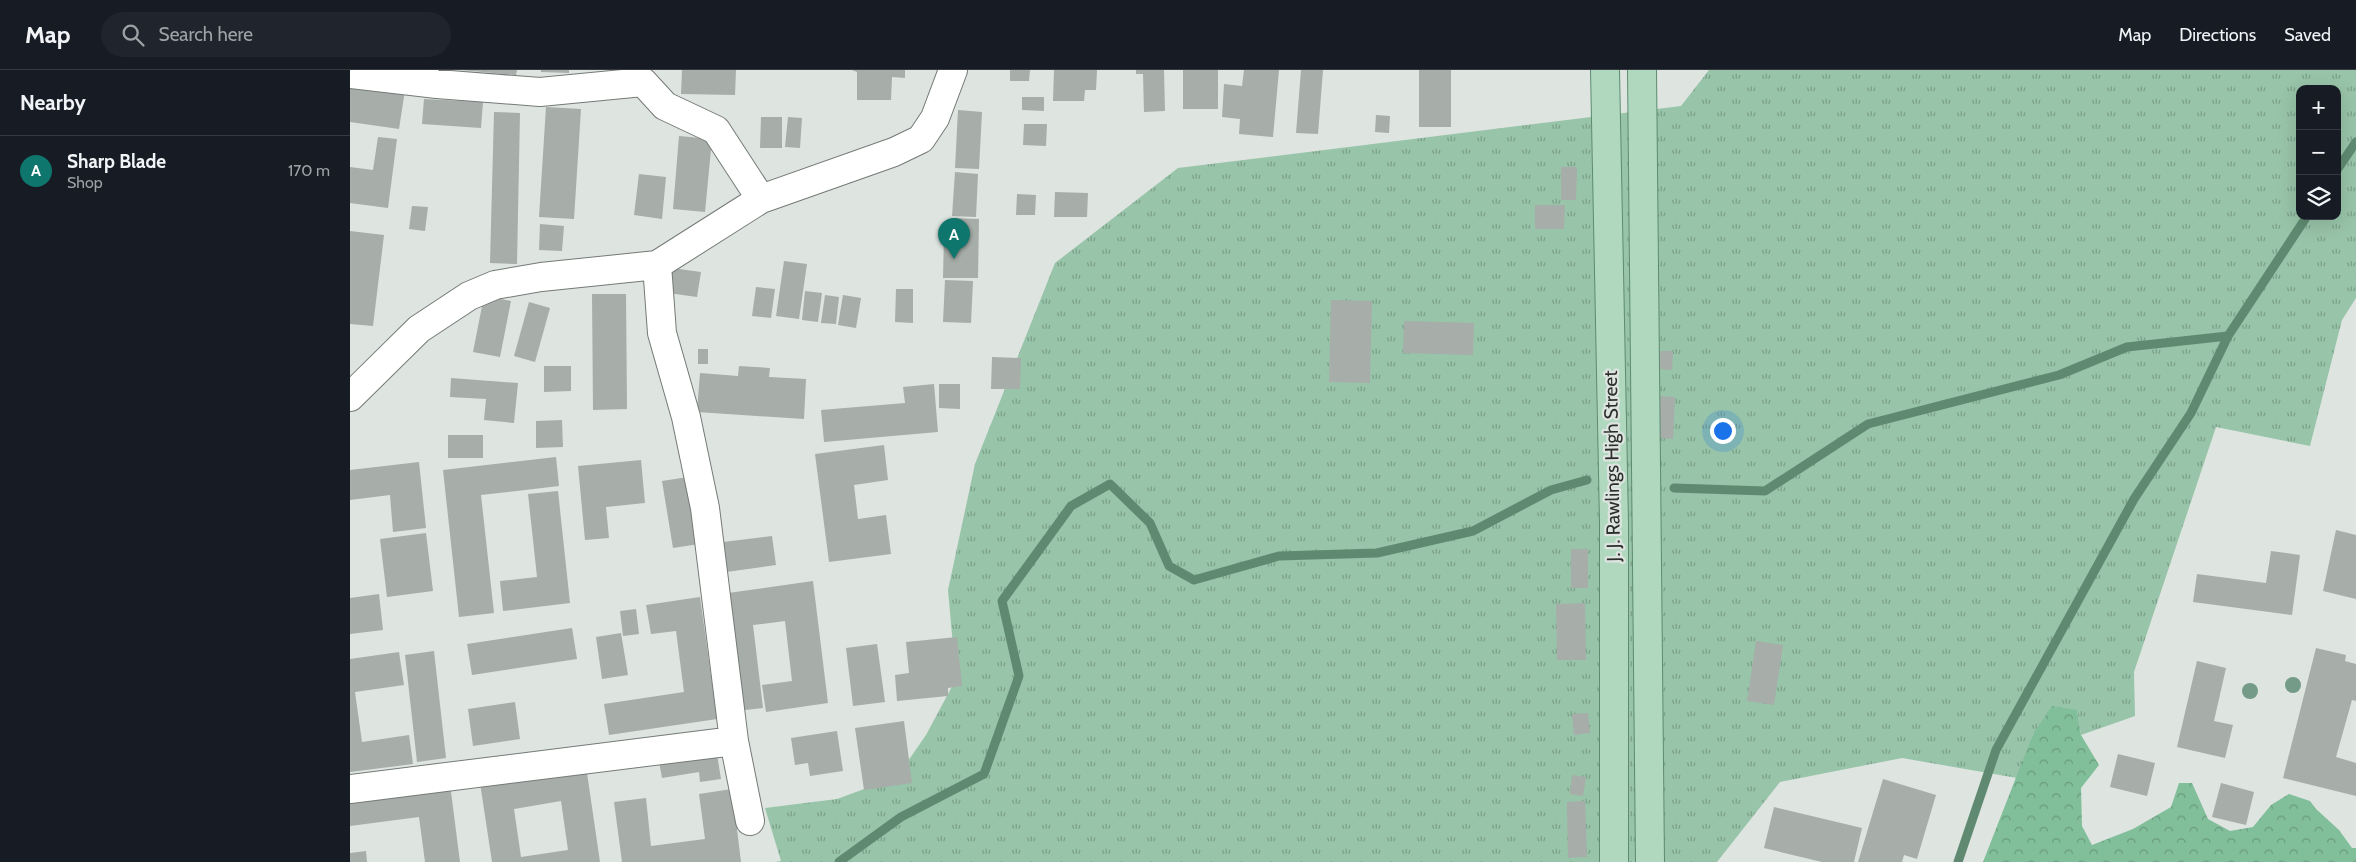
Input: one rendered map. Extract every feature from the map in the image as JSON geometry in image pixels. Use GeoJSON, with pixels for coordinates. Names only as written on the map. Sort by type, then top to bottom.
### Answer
{"type":"FeatureCollection","features":[{"type":"Feature","properties":{"kind":"main road","name":"J. J. Rawlings High Street"},"geometry":{"type":"LineString","coordinates":[[1605,70],[1614,523],[1614,862]]}},
{"type":"Feature","properties":{"kind":"main road","name":"J. J. Rawlings High Street"},"geometry":{"type":"LineString","coordinates":[[1642,70],[1650,862]]}},
{"type":"Feature","properties":{"kind":"street"},"geometry":{"type":"LineString","coordinates":[[350,397],[419,329],[469,296],[495,285],[541,277],[657,264],[761,199],[894,152],[921,139],[935,118],[953,70]]}},
{"type":"Feature","properties":{"kind":"street"},"geometry":{"type":"LineString","coordinates":[[350,74],[437,84],[540,92],[643,82],[665,106],[716,130],[761,199]]}},
{"type":"Feature","properties":{"kind":"street"},"geometry":{"type":"LineString","coordinates":[[657,264],[662,333],[686,417],[705,508],[734,741],[750,821]]}},
{"type":"Feature","properties":{"kind":"street"},"geometry":{"type":"LineString","coordinates":[[350,789],[734,741]]}},
{"type":"Feature","properties":{"kind":"green space"},"geometry":{"type":"Polygon","coordinates":[[[1709,70],[2356,70],[2356,298],[2342,320],[2310,446],[2216,427],[2134,672],[2135,716],[2081,735],[2077,710],[2033,734],[2017,778],[1902,758],[1780,782],[1717,862],[775,862],[781,861],[765,808],[837,799],[897,777],[926,735],[956,679],[948,590],[975,464],[1055,263],[1178,168],[1681,106],[1709,70]]]}},
{"type":"Feature","properties":{"kind":"green space"},"geometry":{"type":"Polygon","coordinates":[[[2052,706],[2077,710],[2081,735],[2099,765],[2081,788],[2082,826],[2092,845],[2133,829],[2171,807],[2179,783],[2192,783],[2208,819],[2230,831],[2253,827],[2271,805],[2289,794],[2310,801],[2339,830],[2352,848],[2356,848],[2356,862],[1983,862],[2033,734],[2052,706]]]}},
{"type":"Feature","properties":{"kind":"building"},"geometry":{"type":"Polygon","coordinates":[[[461,70],[517,70],[516,75],[461,70]]]}},
{"type":"Feature","properties":{"kind":"building"},"geometry":{"type":"Polygon","coordinates":[[[541,70],[569,70],[569,73],[541,72],[541,70]]]}},
{"type":"Feature","properties":{"kind":"building"},"geometry":{"type":"Polygon","coordinates":[[[682,70],[736,70],[735,95],[681,94],[682,70]]]}},
{"type":"Feature","properties":{"kind":"building"},"geometry":{"type":"Polygon","coordinates":[[[852,70],[905,70],[905,78],[892,77],[891,100],[857,100],[857,72],[852,70]]]}},
{"type":"Feature","properties":{"kind":"building"},"geometry":{"type":"Polygon","coordinates":[[[1010,70],[1030,70],[1029,81],[1010,81],[1010,70]]]}},
{"type":"Feature","properties":{"kind":"building"},"geometry":{"type":"Polygon","coordinates":[[[1054,70],[1097,70],[1096,90],[1085,90],[1084,101],[1053,101],[1054,70]]]}},
{"type":"Feature","properties":{"kind":"building"},"geometry":{"type":"Polygon","coordinates":[[[1136,70],[1164,70],[1165,111],[1144,112],[1143,74],[1136,74],[1136,70]]]}},
{"type":"Feature","properties":{"kind":"building"},"geometry":{"type":"Polygon","coordinates":[[[1183,70],[1218,70],[1218,109],[1183,109],[1183,70]]]}},
{"type":"Feature","properties":{"kind":"building"},"geometry":{"type":"Polygon","coordinates":[[[1244,70],[1279,70],[1273,137],[1239,134],[1240,119],[1222,117],[1224,84],[1242,86],[1244,70]]]}},
{"type":"Feature","properties":{"kind":"building"},"geometry":{"type":"Polygon","coordinates":[[[1301,70],[1323,70],[1318,134],[1296,133],[1301,70]]]}},
{"type":"Feature","properties":{"kind":"building"},"geometry":{"type":"Polygon","coordinates":[[[1419,70],[1451,70],[1451,127],[1419,127],[1419,70]]]}},
{"type":"Feature","properties":{"kind":"building"},"geometry":{"type":"Polygon","coordinates":[[[350,82],[405,90],[399,129],[350,122],[350,82]]]}},
{"type":"Feature","properties":{"kind":"building"},"geometry":{"type":"Polygon","coordinates":[[[1022,97],[1044,97],[1044,111],[1022,110],[1022,97]]]}},
{"type":"Feature","properties":{"kind":"building"},"geometry":{"type":"Polygon","coordinates":[[[424,99],[483,102],[481,128],[422,124],[424,99]]]}},
{"type":"Feature","properties":{"kind":"building"},"geometry":{"type":"Polygon","coordinates":[[[546,107],[581,109],[574,219],[539,217],[546,107]]]}},
{"type":"Feature","properties":{"kind":"building"},"geometry":{"type":"Polygon","coordinates":[[[958,110],[982,112],[979,169],[955,168],[958,110]]]}},
{"type":"Feature","properties":{"kind":"building"},"geometry":{"type":"Polygon","coordinates":[[[494,112],[520,113],[517,264],[490,263],[494,112]]]}},
{"type":"Feature","properties":{"kind":"building"},"geometry":{"type":"Polygon","coordinates":[[[1376,115],[1390,116],[1389,133],[1375,132],[1376,115]]]}},
{"type":"Feature","properties":{"kind":"building"},"geometry":{"type":"Polygon","coordinates":[[[761,117],[782,117],[782,148],[760,148],[761,117]]]}},
{"type":"Feature","properties":{"kind":"building"},"geometry":{"type":"Polygon","coordinates":[[[788,117],[802,118],[800,148],[785,147],[788,117]]]}},
{"type":"Feature","properties":{"kind":"building"},"geometry":{"type":"Polygon","coordinates":[[[1024,124],[1047,124],[1046,146],[1023,145],[1024,124]]]}},
{"type":"Feature","properties":{"kind":"building"},"geometry":{"type":"Polygon","coordinates":[[[679,136],[712,139],[705,212],[673,209],[679,136]]]}},
{"type":"Feature","properties":{"kind":"building"},"geometry":{"type":"Polygon","coordinates":[[[378,137],[397,139],[388,208],[350,203],[350,167],[373,170],[378,137]]]}},
{"type":"Feature","properties":{"kind":"building"},"geometry":{"type":"Polygon","coordinates":[[[1561,167],[1577,167],[1576,200],[1561,200],[1561,167]]]}},
{"type":"Feature","properties":{"kind":"building"},"geometry":{"type":"Polygon","coordinates":[[[955,172],[978,174],[976,217],[952,216],[955,172]]]}},
{"type":"Feature","properties":{"kind":"building"},"geometry":{"type":"Polygon","coordinates":[[[639,174],[666,177],[662,219],[634,215],[639,174]]]}},
{"type":"Feature","properties":{"kind":"building"},"geometry":{"type":"Polygon","coordinates":[[[1055,192],[1088,193],[1087,217],[1054,217],[1055,192]]]}},
{"type":"Feature","properties":{"kind":"building"},"geometry":{"type":"Polygon","coordinates":[[[1017,194],[1036,195],[1035,215],[1016,215],[1017,194]]]}},
{"type":"Feature","properties":{"kind":"building"},"geometry":{"type":"Polygon","coordinates":[[[1535,205],[1565,205],[1564,229],[1535,229],[1535,205]]]}},
{"type":"Feature","properties":{"kind":"building"},"geometry":{"type":"Polygon","coordinates":[[[412,206],[428,207],[425,231],[409,229],[412,206]]]}},
{"type":"Feature","properties":{"kind":"building"},"geometry":{"type":"Polygon","coordinates":[[[953,218],[979,219],[978,278],[943,278],[944,233],[953,234],[953,218]]]}},
{"type":"Feature","properties":{"kind":"building"},"geometry":{"type":"Polygon","coordinates":[[[540,224],[564,226],[562,251],[539,250],[540,224]]]}},
{"type":"Feature","properties":{"kind":"building"},"geometry":{"type":"Polygon","coordinates":[[[350,231],[384,235],[373,326],[350,324],[350,231]]]}},
{"type":"Feature","properties":{"kind":"building"},"geometry":{"type":"Polygon","coordinates":[[[784,261],[807,264],[799,319],[776,316],[784,261]]]}},
{"type":"Feature","properties":{"kind":"building"},"geometry":{"type":"Polygon","coordinates":[[[672,268],[701,272],[697,297],[668,293],[672,268]]]}},
{"type":"Feature","properties":{"kind":"building"},"geometry":{"type":"Polygon","coordinates":[[[945,280],[973,281],[971,323],[943,322],[945,280]]]}},
{"type":"Feature","properties":{"kind":"building"},"geometry":{"type":"Polygon","coordinates":[[[756,287],[775,289],[771,318],[752,316],[756,287]]]}},
{"type":"Feature","properties":{"kind":"building"},"geometry":{"type":"Polygon","coordinates":[[[896,289],[913,289],[913,323],[895,322],[896,289]]]}},
{"type":"Feature","properties":{"kind":"building"},"geometry":{"type":"Polygon","coordinates":[[[805,291],[822,293],[818,322],[802,320],[805,291]]]}},
{"type":"Feature","properties":{"kind":"building"},"geometry":{"type":"Polygon","coordinates":[[[592,294],[626,294],[627,409],[593,410],[592,294]]]}},
{"type":"Feature","properties":{"kind":"building"},"geometry":{"type":"Polygon","coordinates":[[[825,295],[839,297],[836,324],[821,323],[825,295]]]}},
{"type":"Feature","properties":{"kind":"building"},"geometry":{"type":"Polygon","coordinates":[[[843,295],[861,298],[856,328],[838,325],[843,295]]]}},
{"type":"Feature","properties":{"kind":"building"},"geometry":{"type":"Polygon","coordinates":[[[484,296],[511,301],[500,357],[473,352],[484,296]]]}},
{"type":"Feature","properties":{"kind":"building"},"geometry":{"type":"Polygon","coordinates":[[[1331,300],[1372,301],[1370,383],[1329,382],[1331,300]]]}},
{"type":"Feature","properties":{"kind":"building"},"geometry":{"type":"Polygon","coordinates":[[[529,302],[550,308],[535,362],[514,356],[529,302]]]}},
{"type":"Feature","properties":{"kind":"building"},"geometry":{"type":"Polygon","coordinates":[[[1404,321],[1474,323],[1473,355],[1403,353],[1404,321]]]}},
{"type":"Feature","properties":{"kind":"building"},"geometry":{"type":"Polygon","coordinates":[[[698,349],[708,349],[708,364],[698,364],[698,349]]]}},
{"type":"Feature","properties":{"kind":"building"},"geometry":{"type":"Polygon","coordinates":[[[1660,351],[1673,351],[1672,370],[1660,369],[1660,351]]]}},
{"type":"Feature","properties":{"kind":"building"},"geometry":{"type":"Polygon","coordinates":[[[992,357],[1021,358],[1020,389],[991,389],[992,357]]]}},
{"type":"Feature","properties":{"kind":"building"},"geometry":{"type":"Polygon","coordinates":[[[544,366],[571,366],[571,391],[544,392],[544,366]]]}},
{"type":"Feature","properties":{"kind":"building"},"geometry":{"type":"Polygon","coordinates":[[[739,366],[770,368],[769,377],[806,379],[804,419],[697,412],[700,373],[738,376],[739,366]]]}},
{"type":"Feature","properties":{"kind":"building"},"geometry":{"type":"Polygon","coordinates":[[[451,378],[518,383],[514,423],[484,420],[486,399],[450,397],[451,378]]]}},
{"type":"Feature","properties":{"kind":"building"},"geometry":{"type":"Polygon","coordinates":[[[934,384],[938,432],[824,442],[821,410],[905,403],[903,387],[934,384]]]}},
{"type":"Feature","properties":{"kind":"building"},"geometry":{"type":"Polygon","coordinates":[[[939,384],[960,384],[960,409],[939,408],[939,384]]]}},
{"type":"Feature","properties":{"kind":"building"},"geometry":{"type":"Polygon","coordinates":[[[1659,396],[1675,397],[1673,439],[1657,438],[1659,396]]]}},
{"type":"Feature","properties":{"kind":"building"},"geometry":{"type":"Polygon","coordinates":[[[562,420],[563,447],[536,448],[536,421],[562,420]]]}},
{"type":"Feature","properties":{"kind":"building"},"geometry":{"type":"Polygon","coordinates":[[[448,435],[483,435],[483,458],[448,458],[448,435]]]}},
{"type":"Feature","properties":{"kind":"building"},"geometry":{"type":"Polygon","coordinates":[[[884,445],[888,480],[854,485],[858,519],[886,515],[891,554],[829,562],[815,454],[884,445]]]}},
{"type":"Feature","properties":{"kind":"building"},"geometry":{"type":"Polygon","coordinates":[[[556,457],[559,486],[481,495],[494,613],[459,617],[443,470],[556,457]]]}},
{"type":"Feature","properties":{"kind":"building"},"geometry":{"type":"Polygon","coordinates":[[[641,460],[645,503],[606,507],[609,538],[585,540],[578,466],[641,460]]]}},
{"type":"Feature","properties":{"kind":"building"},"geometry":{"type":"Polygon","coordinates":[[[419,462],[426,528],[393,532],[390,495],[350,500],[350,470],[419,462]]]}},
{"type":"Feature","properties":{"kind":"building"},"geometry":{"type":"Polygon","coordinates":[[[688,477],[699,544],[673,548],[662,481],[688,477]]]}},
{"type":"Feature","properties":{"kind":"building"},"geometry":{"type":"Polygon","coordinates":[[[558,491],[570,603],[503,611],[500,581],[537,577],[528,494],[558,491]]]}},
{"type":"Feature","properties":{"kind":"building"},"geometry":{"type":"Polygon","coordinates":[[[2336,530],[2356,535],[2356,599],[2323,591],[2336,530]]]}},
{"type":"Feature","properties":{"kind":"building"},"geometry":{"type":"Polygon","coordinates":[[[426,533],[433,591],[387,597],[380,539],[426,533]]]}},
{"type":"Feature","properties":{"kind":"building"},"geometry":{"type":"Polygon","coordinates":[[[772,536],[776,565],[719,573],[715,543],[772,536]]]}},
{"type":"Feature","properties":{"kind":"building"},"geometry":{"type":"Polygon","coordinates":[[[1571,549],[1588,549],[1588,588],[1571,588],[1571,549]]]}},
{"type":"Feature","properties":{"kind":"building"},"geometry":{"type":"Polygon","coordinates":[[[2271,551],[2300,555],[2292,615],[2193,602],[2197,574],[2266,583],[2271,551]]]}},
{"type":"Feature","properties":{"kind":"building"},"geometry":{"type":"Polygon","coordinates":[[[813,581],[828,703],[766,712],[762,685],[792,681],[785,621],[753,625],[763,708],[736,711],[721,594],[813,581]]]}},
{"type":"Feature","properties":{"kind":"building"},"geometry":{"type":"Polygon","coordinates":[[[379,594],[383,630],[350,634],[350,598],[379,594]]]}},
{"type":"Feature","properties":{"kind":"building"},"geometry":{"type":"Polygon","coordinates":[[[700,597],[717,719],[609,735],[604,704],[684,692],[676,631],[651,634],[646,605],[700,597]]]}},
{"type":"Feature","properties":{"kind":"building"},"geometry":{"type":"Polygon","coordinates":[[[1585,603],[1586,660],[1557,660],[1556,604],[1585,603]]]}},
{"type":"Feature","properties":{"kind":"building"},"geometry":{"type":"Polygon","coordinates":[[[636,609],[639,634],[623,636],[620,611],[636,609]]]}},
{"type":"Feature","properties":{"kind":"building"},"geometry":{"type":"Polygon","coordinates":[[[572,628],[577,659],[472,675],[467,644],[572,628]]]}},
{"type":"Feature","properties":{"kind":"building"},"geometry":{"type":"Polygon","coordinates":[[[621,633],[628,675],[602,679],[596,637],[621,633]]]}},
{"type":"Feature","properties":{"kind":"building"},"geometry":{"type":"Polygon","coordinates":[[[957,637],[962,686],[948,688],[948,696],[897,701],[895,675],[909,673],[906,642],[957,637]]]}},
{"type":"Feature","properties":{"kind":"building"},"geometry":{"type":"Polygon","coordinates":[[[1756,641],[1783,645],[1774,705],[1747,701],[1756,641]]]}},
{"type":"Feature","properties":{"kind":"building"},"geometry":{"type":"Polygon","coordinates":[[[877,644],[885,702],[853,706],[846,648],[877,644]]]}},
{"type":"Feature","properties":{"kind":"building"},"geometry":{"type":"Polygon","coordinates":[[[2316,648],[2346,655],[2345,661],[2356,664],[2356,701],[2352,700],[2336,757],[2356,763],[2356,796],[2283,778],[2316,648]]]}},
{"type":"Feature","properties":{"kind":"building"},"geometry":{"type":"Polygon","coordinates":[[[434,651],[446,758],[417,762],[405,655],[434,651]]]}},
{"type":"Feature","properties":{"kind":"building"},"geometry":{"type":"Polygon","coordinates":[[[399,652],[404,685],[355,692],[362,742],[409,735],[413,764],[350,772],[350,659],[399,652]]]}},
{"type":"Feature","properties":{"kind":"building"},"geometry":{"type":"Polygon","coordinates":[[[2197,661],[2226,668],[2214,721],[2233,725],[2225,758],[2177,747],[2197,661]]]}},
{"type":"Feature","properties":{"kind":"building"},"geometry":{"type":"Polygon","coordinates":[[[515,702],[520,739],[473,746],[468,709],[515,702]]]}},
{"type":"Feature","properties":{"kind":"building"},"geometry":{"type":"Polygon","coordinates":[[[1588,713],[1590,733],[1574,735],[1572,714],[1588,713]]]}},
{"type":"Feature","properties":{"kind":"building"},"geometry":{"type":"Polygon","coordinates":[[[904,721],[912,783],[864,790],[855,728],[904,721]]]}},
{"type":"Feature","properties":{"kind":"building"},"geometry":{"type":"Polygon","coordinates":[[[837,731],[843,771],[810,776],[808,763],[795,765],[791,738],[837,731]]]}},
{"type":"Feature","properties":{"kind":"building"},"geometry":{"type":"Polygon","coordinates":[[[716,748],[721,779],[700,782],[699,772],[662,778],[658,756],[716,748]]]}},
{"type":"Feature","properties":{"kind":"building"},"geometry":{"type":"Polygon","coordinates":[[[2118,754],[2155,763],[2147,796],[2110,787],[2118,754]]]}},
{"type":"Feature","properties":{"kind":"building"},"geometry":{"type":"Polygon","coordinates":[[[586,766],[600,862],[492,862],[480,783],[586,766]],[[561,801],[514,809],[521,857],[568,850],[561,801]]]}},
{"type":"Feature","properties":{"kind":"building"},"geometry":{"type":"Polygon","coordinates":[[[1572,775],[1586,777],[1583,796],[1570,794],[1572,775]]]}},
{"type":"Feature","properties":{"kind":"building"},"geometry":{"type":"Polygon","coordinates":[[[1883,779],[1936,795],[1917,859],[1904,855],[1902,862],[1858,862],[1883,779]]]}},
{"type":"Feature","properties":{"kind":"building"},"geometry":{"type":"Polygon","coordinates":[[[2221,783],[2254,792],[2246,825],[2212,817],[2221,783]]]}},
{"type":"Feature","properties":{"kind":"building"},"geometry":{"type":"Polygon","coordinates":[[[450,784],[460,862],[425,862],[419,817],[350,826],[350,797],[450,784]]]}},
{"type":"Feature","properties":{"kind":"building"},"geometry":{"type":"Polygon","coordinates":[[[732,789],[741,862],[622,862],[614,802],[646,798],[651,846],[705,839],[699,794],[732,789]]]}},
{"type":"Feature","properties":{"kind":"building"},"geometry":{"type":"Polygon","coordinates":[[[1585,801],[1587,857],[1568,858],[1567,802],[1585,801]]]}},
{"type":"Feature","properties":{"kind":"building"},"geometry":{"type":"Polygon","coordinates":[[[1774,807],[1862,828],[1854,862],[1822,862],[1764,848],[1774,807]]]}},
{"type":"Feature","properties":{"kind":"building"},"geometry":{"type":"Polygon","coordinates":[[[366,851],[367,862],[350,862],[350,853],[366,851]]]}},
{"type":"Feature","properties":{"kind":"waterway"},"geometry":{"type":"LineString","coordinates":[[2341,164],[2356,142]]}},
{"type":"Feature","properties":{"kind":"waterway"},"geometry":{"type":"LineString","coordinates":[[1958,862],[1996,750],[2134,499],[2191,413],[2228,336],[2304,220]]}},
{"type":"Feature","properties":{"kind":"waterway"},"geometry":{"type":"LineString","coordinates":[[1674,488],[1765,491],[1868,424],[2059,375],[2127,347],[2228,336]]}},
{"type":"Feature","properties":{"kind":"waterway"},"geometry":{"type":"LineString","coordinates":[[839,862],[901,817],[984,774],[1019,676],[1002,601],[1071,506],[1110,484],[1150,523],[1169,566],[1194,580],[1279,556],[1377,553],[1473,531],[1551,490],[1587,480]]}},
{"type":"Feature","properties":{"kind":"place","name":"Sharp Blade"},"geometry":{"type":"Point","coordinates":[954,259]}}]}
